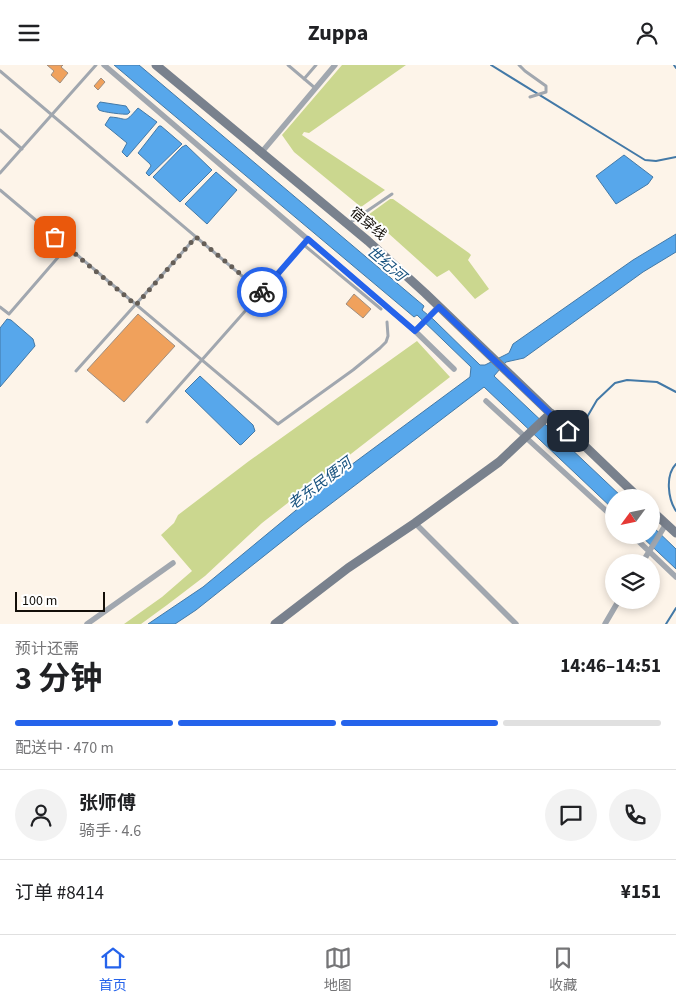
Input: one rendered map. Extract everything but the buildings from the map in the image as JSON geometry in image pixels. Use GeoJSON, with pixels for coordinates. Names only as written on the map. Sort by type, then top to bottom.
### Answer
{"type":"FeatureCollection","features":[{"type":"Feature","properties":{"kind":"main road","name":"宿穿线"},"geometry":{"type":"LineString","coordinates":[[156,65],[348,225],[550,418],[629,489]]}},
{"type":"Feature","properties":{"kind":"main road"},"geometry":{"type":"LineString","coordinates":[[282,624],[499,463],[530,438],[550,418]]}},
{"type":"Feature","properties":{"kind":"main road"},"geometry":{"type":"LineString","coordinates":[[660,522],[664,527],[676,533]]}},
{"type":"Feature","properties":{"kind":"main road"},"geometry":{"type":"LineString","coordinates":[[275,624],[348,568],[416,525]]}},
{"type":"Feature","properties":{"kind":"street"},"geometry":{"type":"LineString","coordinates":[[104,65],[417,329],[454,369]]}},
{"type":"Feature","properties":{"kind":"street"},"geometry":{"type":"LineString","coordinates":[[261,153],[335,65]]}},
{"type":"Feature","properties":{"kind":"street"},"geometry":{"type":"LineString","coordinates":[[417,329],[436,309]]}},
{"type":"Feature","properties":{"kind":"street"},"geometry":{"type":"LineString","coordinates":[[486,401],[530,438],[605,509]]}},
{"type":"Feature","properties":{"kind":"street"},"geometry":{"type":"LineString","coordinates":[[416,525],[512,623]]}},
{"type":"Feature","properties":{"kind":"street"},"geometry":{"type":"LineString","coordinates":[[648,554],[664,527]]}},
{"type":"Feature","properties":{"kind":"street"},"geometry":{"type":"LineString","coordinates":[[643,544],[676,577]]}},
{"type":"Feature","properties":{"kind":"street"},"geometry":{"type":"LineString","coordinates":[[87,624],[173,563]]}},
{"type":"Feature","properties":{"kind":"street"},"geometry":{"type":"LineString","coordinates":[[605,624],[614,609]]}},
{"type":"Feature","properties":{"kind":"lane"},"geometry":{"type":"LineString","coordinates":[[0,173],[96,65]]}},
{"type":"Feature","properties":{"kind":"lane"},"geometry":{"type":"LineString","coordinates":[[288,65],[315,89]]}},
{"type":"Feature","properties":{"kind":"lane"},"geometry":{"type":"LineString","coordinates":[[304,79],[316,65]]}},
{"type":"Feature","properties":{"kind":"lane"},"geometry":{"type":"LineString","coordinates":[[519,65],[546,86],[546,92],[530,97]]}},
{"type":"Feature","properties":{"kind":"lane"},"geometry":{"type":"LineString","coordinates":[[0,71],[262,292]]}},
{"type":"Feature","properties":{"kind":"lane"},"geometry":{"type":"LineString","coordinates":[[0,130],[22,149]]}},
{"type":"Feature","properties":{"kind":"lane"},"geometry":{"type":"LineString","coordinates":[[0,190],[278,424],[353,370],[380,348],[388,336],[387,322]]}},
{"type":"Feature","properties":{"kind":"lane"},"geometry":{"type":"LineString","coordinates":[[348,225],[392,194]]}},
{"type":"Feature","properties":{"kind":"lane"},"geometry":{"type":"LineString","coordinates":[[76,371],[196,237]]}},
{"type":"Feature","properties":{"kind":"lane"},"geometry":{"type":"LineString","coordinates":[[147,422],[308,239]]}},
{"type":"Feature","properties":{"kind":"lane"},"geometry":{"type":"LineString","coordinates":[[304,245],[335,274],[381,309]]}},
{"type":"Feature","properties":{"kind":"lane"},"geometry":{"type":"LineString","coordinates":[[0,307],[8,314],[67,247]]}},
{"type":"Feature","properties":{"kind":"green space"},"geometry":{"type":"Polygon","coordinates":[[[342,65],[406,65],[309,133],[304,132],[302,135],[385,190],[361,207],[294,152],[282,135],[342,65]]]}},
{"type":"Feature","properties":{"kind":"green space"},"geometry":{"type":"Polygon","coordinates":[[[390,199],[393,199],[469,253],[471,255],[468,260],[489,289],[475,299],[449,270],[437,277],[368,215],[390,199]]]}},
{"type":"Feature","properties":{"kind":"green space"},"geometry":{"type":"Polygon","coordinates":[[[417,341],[450,377],[262,523],[205,576],[167,605],[141,624],[124,624],[162,597],[192,571],[161,535],[174,523],[178,515],[249,461],[417,341]]]}},
{"type":"Feature","properties":{"kind":"water"},"geometry":{"type":"Polygon","coordinates":[[[114,65],[139,65],[424,306],[422,310],[480,365],[485,365],[509,353],[513,344],[633,260],[676,234],[676,252],[643,272],[524,358],[506,362],[494,376],[614,489],[605,489],[605,501],[484,387],[303,525],[196,610],[175,624],[148,624],[203,587],[347,468],[470,377],[471,367],[417,315],[414,317],[114,65]]]}},
{"type":"Feature","properties":{"kind":"water"},"geometry":{"type":"Polygon","coordinates":[[[100,102],[126,106],[130,112],[123,114],[101,111],[97,106],[100,102]]]}},
{"type":"Feature","properties":{"kind":"water"},"geometry":{"type":"Polygon","coordinates":[[[138,108],[157,122],[127,157],[122,152],[127,143],[105,125],[110,117],[128,119],[138,108]]]}},
{"type":"Feature","properties":{"kind":"water"},"geometry":{"type":"Polygon","coordinates":[[[159,126],[182,144],[149,176],[146,173],[151,166],[138,153],[159,126]]]}},
{"type":"Feature","properties":{"kind":"water"},"geometry":{"type":"Polygon","coordinates":[[[186,145],[212,170],[180,202],[153,177],[186,145]]]}},
{"type":"Feature","properties":{"kind":"water"},"geometry":{"type":"Polygon","coordinates":[[[624,155],[653,177],[648,184],[616,204],[596,176],[624,155]]]}},
{"type":"Feature","properties":{"kind":"water"},"geometry":{"type":"Polygon","coordinates":[[[216,172],[237,190],[207,224],[185,204],[216,172]]]}},
{"type":"Feature","properties":{"kind":"water"},"geometry":{"type":"Polygon","coordinates":[[[7,319],[11,320],[33,339],[35,346],[0,387],[0,328],[7,319]]]}},
{"type":"Feature","properties":{"kind":"water"},"geometry":{"type":"Polygon","coordinates":[[[200,376],[253,425],[255,431],[242,444],[240,445],[185,391],[200,376]]]}},
{"type":"Feature","properties":{"kind":"water"},"geometry":{"type":"Polygon","coordinates":[[[660,534],[676,549],[676,569],[650,544],[660,544],[660,534]]]}},
{"type":"Feature","properties":{"kind":"waterway"},"geometry":{"type":"LineString","coordinates":[[491,65],[645,160],[656,161],[676,157]]}},
{"type":"Feature","properties":{"kind":"waterway"},"geometry":{"type":"LineString","coordinates":[[583,424],[597,400],[615,383],[627,380],[657,382],[676,392]]}},
{"type":"Feature","properties":{"kind":"waterway"},"geometry":{"type":"LineString","coordinates":[[676,464],[670,474],[669,481],[671,500],[676,511]]}},
{"type":"Feature","properties":{"kind":"waterway"},"geometry":{"type":"LineString","coordinates":[[666,624],[676,608]]}},
{"type":"Feature","properties":{"kind":"way so far"},"geometry":{"type":"LineString","coordinates":[[55,237],[136,305],[196,237],[262,292]]}},
{"type":"Feature","properties":{"kind":"route"},"geometry":{"type":"LineString","coordinates":[[262,292],[308,239],[415,331],[439,307],[568,431]]}},
{"type":"Feature","properties":{"kind":"water label","name":"世纪河"},"geometry":{"type":"Point","coordinates":[386,264]}},
{"type":"Feature","properties":{"kind":"water label","name":"老东民便河"},"geometry":{"type":"Point","coordinates":[320,484]}}]}
